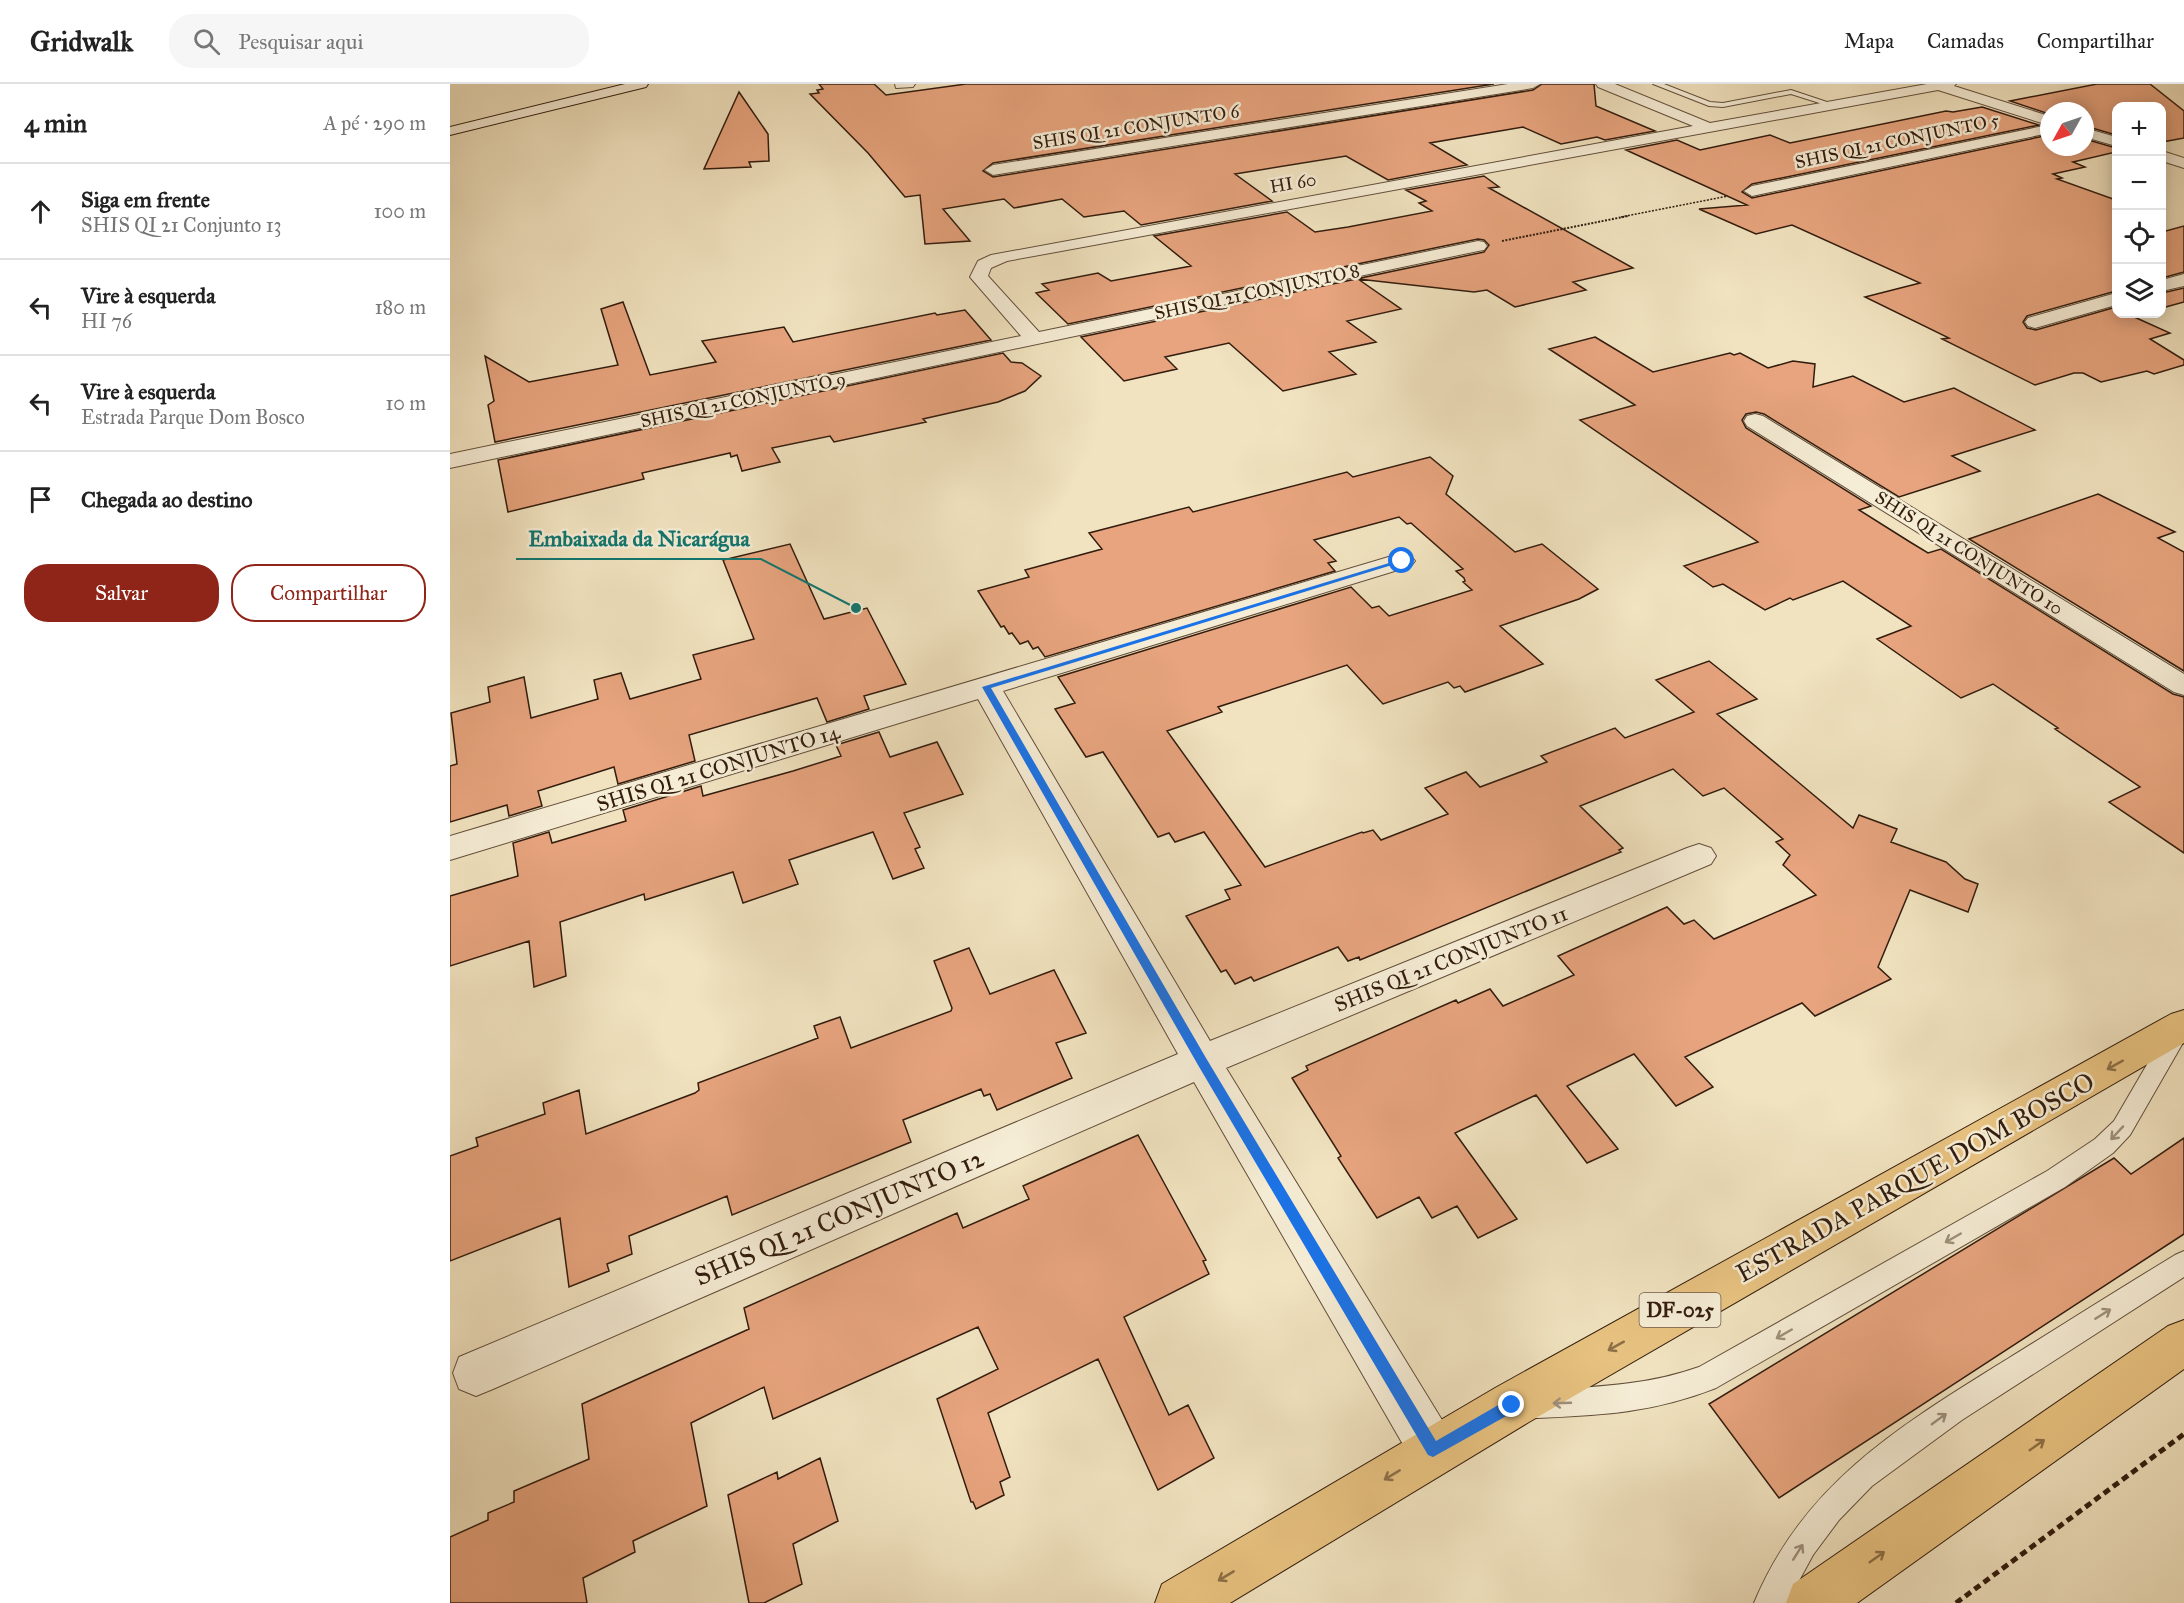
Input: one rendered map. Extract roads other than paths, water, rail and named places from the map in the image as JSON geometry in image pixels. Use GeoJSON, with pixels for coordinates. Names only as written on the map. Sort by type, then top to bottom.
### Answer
{"type":"FeatureCollection","features":[{"type":"Feature","properties":{"kind":"main road","name":"ESTRADA PARQUE DOM BOSCO"},"geometry":{"type":"LineString","coordinates":[[1181,1603],[1433,1450],[2182,1027]]}},
{"type":"Feature","properties":{"kind":"main road"},"geometry":{"type":"LineString","coordinates":[[1812,1603],[2184,1342]]}},
{"type":"Feature","properties":{"kind":"street"},"geometry":{"type":"LineString","coordinates":[[450,121],[598,84]]}},
{"type":"Feature","properties":{"kind":"street"},"geometry":{"type":"LineString","coordinates":[[450,131],[641,84]]}},
{"type":"Feature","properties":{"kind":"street","name":"SHIS QI 21 CONJUNTO 6"},"geometry":{"type":"LineString","coordinates":[[993,170],[1533,84]]}},
{"type":"Feature","properties":{"kind":"street"},"geometry":{"type":"LineString","coordinates":[[1603,84],[1707,127]]}},
{"type":"Feature","properties":{"kind":"street"},"geometry":{"type":"LineString","coordinates":[[1944,85],[2040,118]]}},
{"type":"Feature","properties":{"kind":"street","name":"HI 60"},"geometry":{"type":"LineString","coordinates":[[1035,339],[978,277],[979,270],[985,264],[1007,256],[1944,85]]}},
{"type":"Feature","properties":{"kind":"street","name":"SHIS QI 21 CONJUNTO 5"},"geometry":{"type":"LineString","coordinates":[[1752,191],[2040,131]]}},
{"type":"Feature","properties":{"kind":"street"},"geometry":{"type":"LineString","coordinates":[[2094,135],[2112,141]]}},
{"type":"Feature","properties":{"kind":"street"},"geometry":{"type":"LineString","coordinates":[[2166,157],[2184,163]]}},
{"type":"Feature","properties":{"kind":"street","name":"SHIS QI 21 CONJUNTO 8"},"geometry":{"type":"LineString","coordinates":[[1035,339],[1478,246]]}},
{"type":"Feature","properties":{"kind":"street"},"geometry":{"type":"LineString","coordinates":[[2166,285],[2184,280]]}},
{"type":"Feature","properties":{"kind":"street"},"geometry":{"type":"LineString","coordinates":[[2035,322],[2112,300]]}},
{"type":"Feature","properties":{"kind":"street","name":"SHIS QI 21 CONJUNTO 9"},"geometry":{"type":"LineString","coordinates":[[450,461],[1035,339]]}},
{"type":"Feature","properties":{"kind":"street","name":"SHIS QI 21 CONJUNTO 10"},"geometry":{"type":"LineString","coordinates":[[1755,421],[2184,686]]}},
{"type":"Feature","properties":{"kind":"street","name":"SHIS QI 21 CONJUNTO 14"},"geometry":{"type":"LineString","coordinates":[[450,848],[1402,561]]}},
{"type":"Feature","properties":{"kind":"street"},"geometry":{"type":"LineString","coordinates":[[986,687],[1202,1061],[1433,1450]]}},
{"type":"Feature","properties":{"kind":"street","name":"SHIS QI 21 CONJUNTO 11"},"geometry":{"type":"LineString","coordinates":[[1202,1061],[1699,856]]}},
{"type":"Feature","properties":{"kind":"street","name":"SHIS QI 21 CONJUNTO 12"},"geometry":{"type":"LineString","coordinates":[[476,1373],[1202,1061]]}},
{"type":"Feature","properties":{"kind":"lane"},"geometry":{"type":"LineString","coordinates":[[1657,84],[1709,104],[1723,105],[1791,92],[1832,105]]}},
{"type":"Feature","properties":{"kind":"lane"},"geometry":{"type":"LineString","coordinates":[[1512,1405],[1621,1400],[1676,1389],[1706,1378],[2056,1179],[2104,1146],[2122,1128],[2182,1027]]}},
{"type":"Feature","properties":{"kind":"lane"},"geometry":{"type":"LineString","coordinates":[[1770,1603],[1802,1544],[1829,1510],[1862,1476],[1952,1410],[2184,1263]]}},
{"type":"Feature","properties":{"kind":"place","name":"Embaixada da Nicarágua"},"geometry":{"type":"Point","coordinates":[856,608]}}]}
